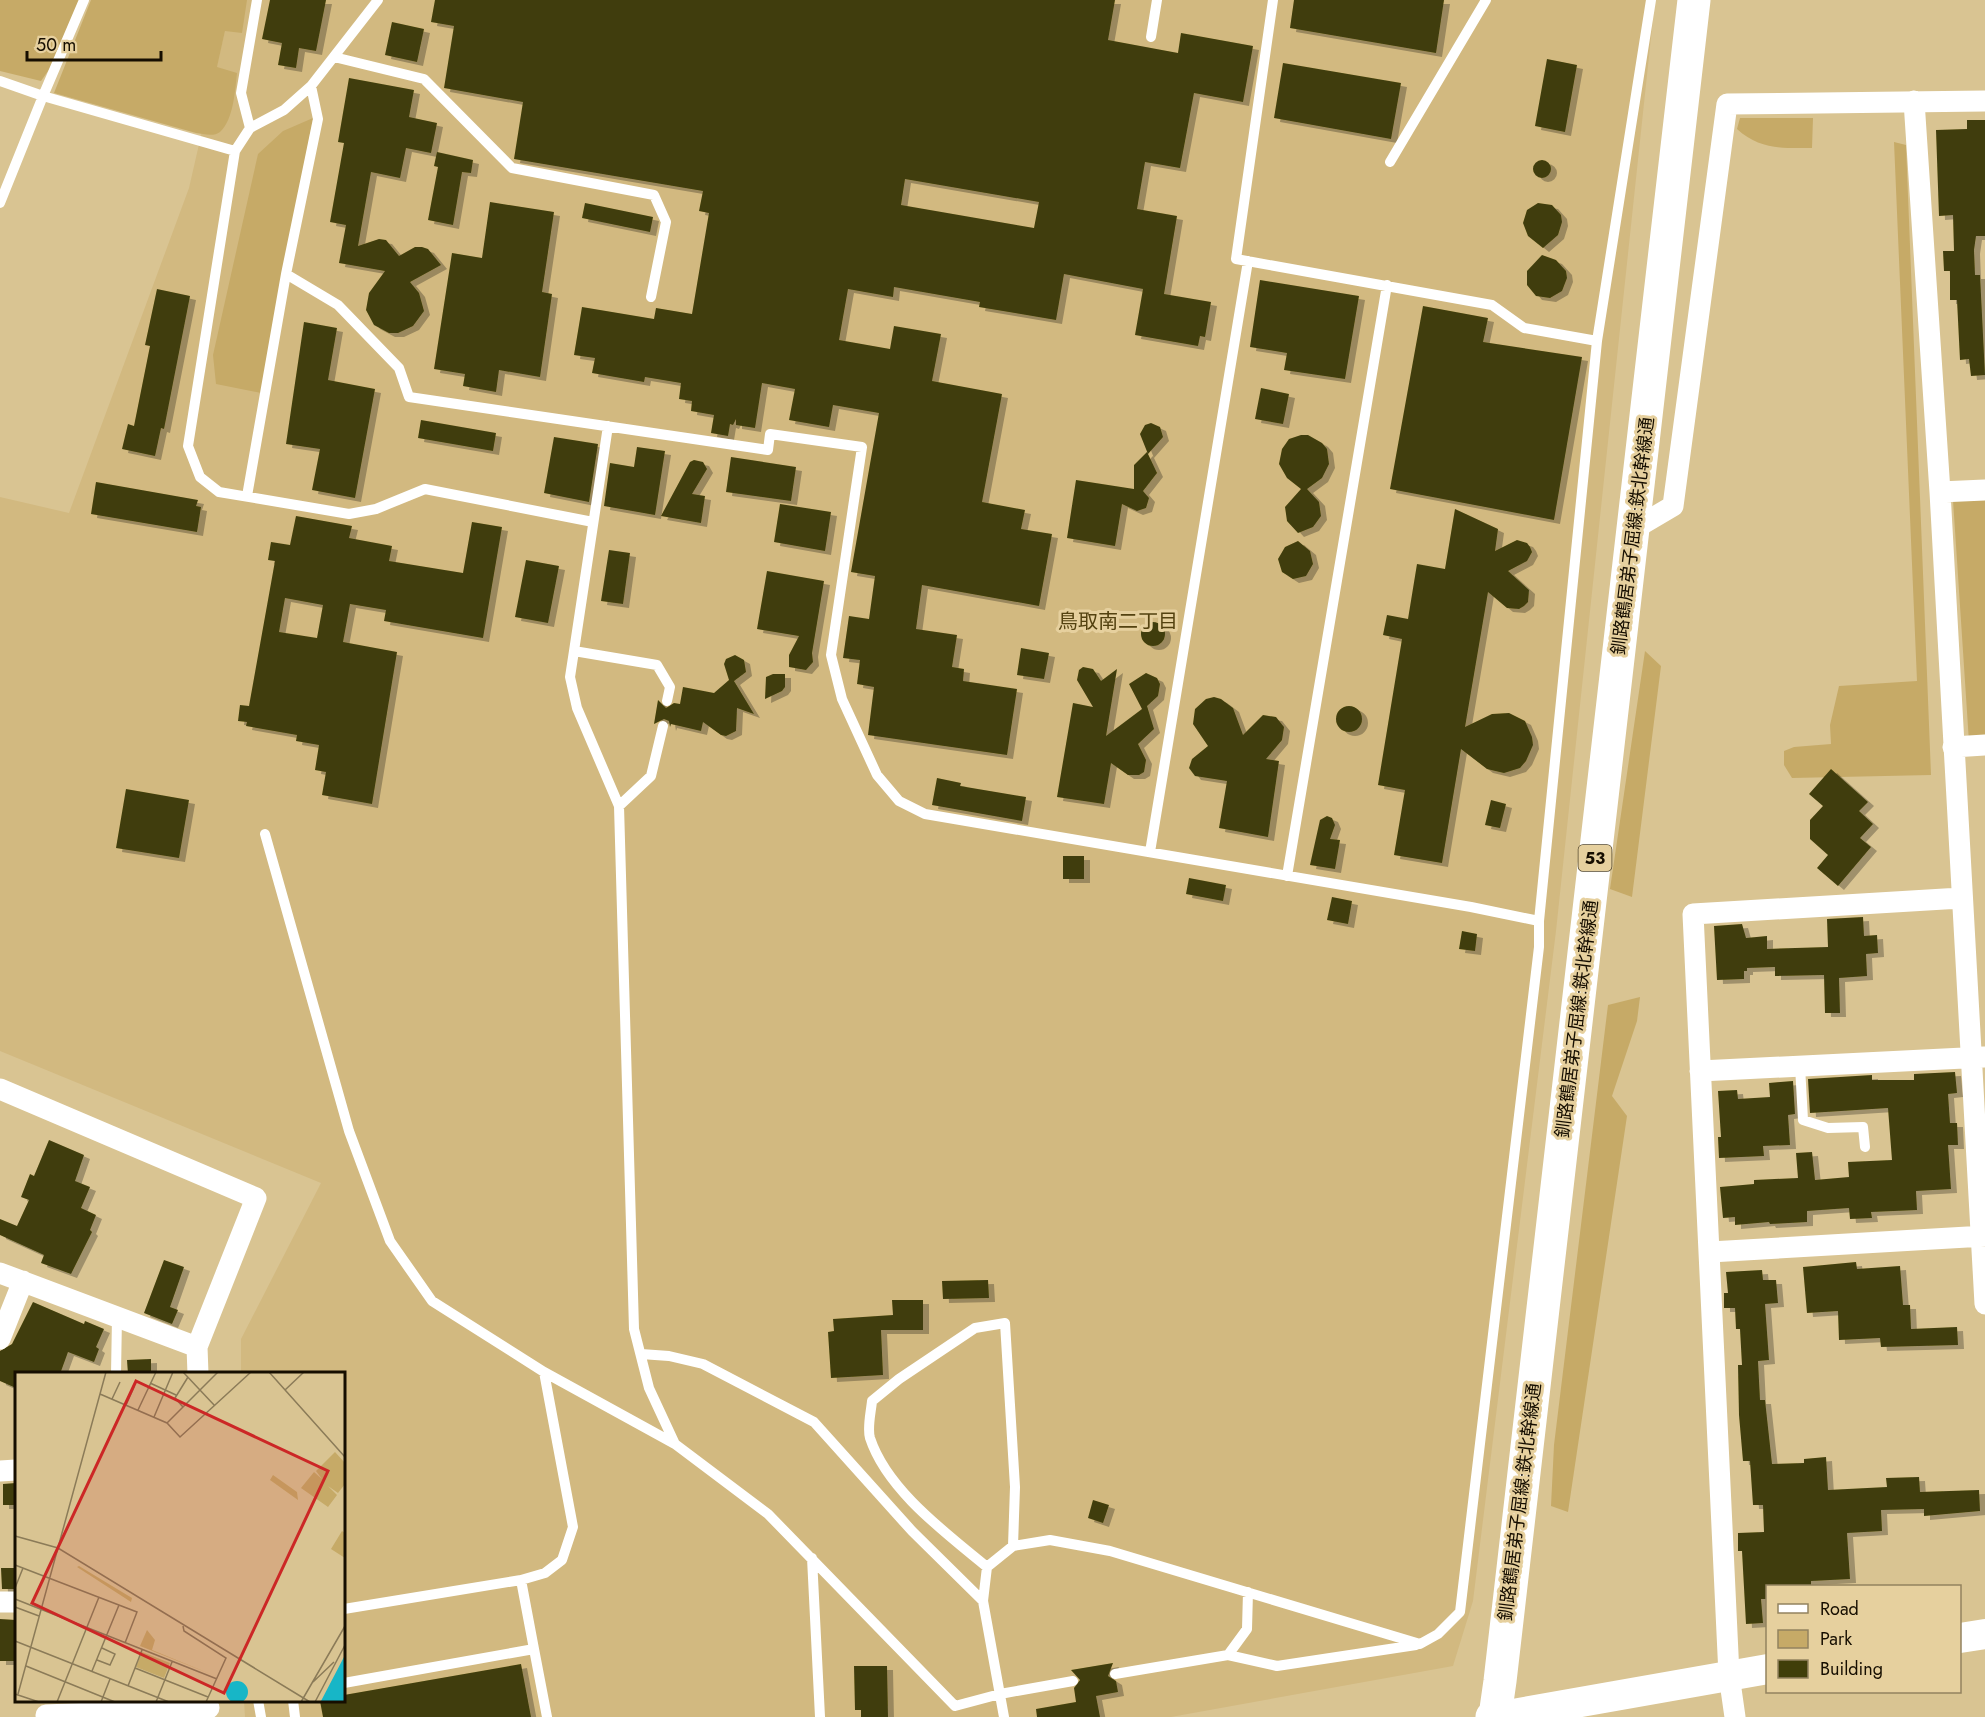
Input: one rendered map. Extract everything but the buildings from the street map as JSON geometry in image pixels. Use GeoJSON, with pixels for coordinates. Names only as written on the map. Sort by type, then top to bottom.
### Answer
{"type":"FeatureCollection","features":[{"type":"Feature","properties":{"kind":"main road","name":"釧路鶴居弟子屈線:鉄北幹線通"},"geometry":{"type":"LineString","coordinates":[[1495,1717],[1694,0]]}},
{"type":"Feature","properties":{"kind":"main road"},"geometry":{"type":"LineString","coordinates":[[1961,1638],[1985,1634]]}},
{"type":"Feature","properties":{"kind":"main road"},"geometry":{"type":"LineString","coordinates":[[1495,1717],[1766,1669]]}},
{"type":"Feature","properties":{"kind":"street"},"geometry":{"type":"LineString","coordinates":[[1634,529],[1673,506],[1727,104],[1985,100]]}},
{"type":"Feature","properties":{"kind":"street"},"geometry":{"type":"LineString","coordinates":[[1914,101],[1940,492],[1961,898],[1978,1058],[1985,1304]]}},
{"type":"Feature","properties":{"kind":"street"},"geometry":{"type":"LineString","coordinates":[[1940,492],[1985,490]]}},
{"type":"Feature","properties":{"kind":"street"},"geometry":{"type":"LineString","coordinates":[[1953,747],[1985,745]]}},
{"type":"Feature","properties":{"kind":"street"},"geometry":{"type":"LineString","coordinates":[[1735,1717],[1729,1675],[1693,914],[1961,898]]}},
{"type":"Feature","properties":{"kind":"street"},"geometry":{"type":"LineString","coordinates":[[1700,1071],[1978,1058]]}},
{"type":"Feature","properties":{"kind":"street"},"geometry":{"type":"LineString","coordinates":[[0,1089],[256,1198],[197,1347],[198,1372]]}},
{"type":"Feature","properties":{"kind":"street"},"geometry":{"type":"LineString","coordinates":[[1710,1252],[1983,1236]]}},
{"type":"Feature","properties":{"kind":"street"},"geometry":{"type":"LineString","coordinates":[[0,1273],[197,1347]]}},
{"type":"Feature","properties":{"kind":"street"},"geometry":{"type":"LineString","coordinates":[[0,1339],[23,1281]]}},
{"type":"Feature","properties":{"kind":"street"},"geometry":{"type":"LineString","coordinates":[[0,1471],[15,1470]]}},
{"type":"Feature","properties":{"kind":"street"},"geometry":{"type":"LineString","coordinates":[[46,1715],[209,1709]]}},
{"type":"Feature","properties":{"kind":"lane"},"geometry":{"type":"LineString","coordinates":[[0,203],[42,96],[84,0]]}},
{"type":"Feature","properties":{"kind":"lane"},"geometry":{"type":"LineString","coordinates":[[250,128],[241,93],[257,0]]}},
{"type":"Feature","properties":{"kind":"lane"},"geometry":{"type":"LineString","coordinates":[[378,0],[311,86],[284,110],[250,128],[235,152],[188,446],[200,477],[219,492],[349,514],[376,508],[425,489],[593,522]]}},
{"type":"Feature","properties":{"kind":"lane"},"geometry":{"type":"LineString","coordinates":[[1151,37],[1157,0]]}},
{"type":"Feature","properties":{"kind":"lane"},"geometry":{"type":"LineString","coordinates":[[1273,0],[1236,259],[1492,305],[1524,328],[1597,341]]}},
{"type":"Feature","properties":{"kind":"lane"},"geometry":{"type":"LineString","coordinates":[[1390,162],[1472,28],[1486,0]]}},
{"type":"Feature","properties":{"kind":"lane"},"geometry":{"type":"LineString","coordinates":[[1115,1674],[1228,1655],[1277,1666],[1420,1644],[1438,1634],[1460,1612],[1537,971],[1539,921],[1597,341],[1650,1],[1639,0]]}},
{"type":"Feature","properties":{"kind":"lane"},"geometry":{"type":"LineString","coordinates":[[334,57],[423,79],[512,168],[654,195],[666,222],[651,297]]}},
{"type":"Feature","properties":{"kind":"lane"},"geometry":{"type":"LineString","coordinates":[[0,81],[42,96],[235,152]]}},
{"type":"Feature","properties":{"kind":"lane"},"geometry":{"type":"LineString","coordinates":[[247,496],[286,274],[318,119],[311,86]]}},
{"type":"Feature","properties":{"kind":"lane"},"geometry":{"type":"LineString","coordinates":[[1150,852],[1248,261]]}},
{"type":"Feature","properties":{"kind":"lane"},"geometry":{"type":"LineString","coordinates":[[286,274],[338,305],[399,368],[409,397],[768,450],[770,434],[862,447],[831,655],[842,699],[877,775],[899,801],[926,814],[1539,921]]}},
{"type":"Feature","properties":{"kind":"lane"},"geometry":{"type":"LineString","coordinates":[[1287,876],[1387,285]]}},
{"type":"Feature","properties":{"kind":"lane"},"geometry":{"type":"LineString","coordinates":[[608,426],[570,677],[577,708],[619,806],[634,1329],[650,1388],[675,1444]]}},
{"type":"Feature","properties":{"kind":"lane"},"geometry":{"type":"LineString","coordinates":[[573,651],[657,665],[670,687],[667,701]]}},
{"type":"Feature","properties":{"kind":"lane"},"geometry":{"type":"LineString","coordinates":[[619,806],[651,776],[663,726]]}},
{"type":"Feature","properties":{"kind":"lane"},"geometry":{"type":"LineString","coordinates":[[265,834],[349,1131],[390,1241],[432,1301],[544,1372],[675,1444],[768,1514],[955,1706],[1000,1694],[1073,1681]]}},
{"type":"Feature","properties":{"kind":"lane"},"geometry":{"type":"LineString","coordinates":[[1800,1066],[1803,1120],[1828,1128],[1863,1126],[1865,1147]]}},
{"type":"Feature","properties":{"kind":"lane"},"geometry":{"type":"LineString","coordinates":[[116,1372],[117,1317]]}},
{"type":"Feature","properties":{"kind":"lane"},"geometry":{"type":"LineString","coordinates":[[987,1567],[932,1522],[884,1469],[870,1436],[870,1424],[872,1401],[899,1379],[975,1328],[1005,1323],[1015,1487],[1013,1546]]}},
{"type":"Feature","properties":{"kind":"lane"},"geometry":{"type":"LineString","coordinates":[[640,1354],[669,1356],[704,1364],[814,1422],[912,1531],[983,1601]]}},
{"type":"Feature","properties":{"kind":"lane"},"geometry":{"type":"LineString","coordinates":[[345,1609],[521,1580],[545,1573],[562,1560],[573,1527],[544,1372]]}},
{"type":"Feature","properties":{"kind":"lane"},"geometry":{"type":"LineString","coordinates":[[1004,1717],[983,1601],[987,1567],[1013,1546],[1050,1540],[1110,1551],[1420,1644]]}},
{"type":"Feature","properties":{"kind":"lane"},"geometry":{"type":"LineString","coordinates":[[812,1558],[820,1717]]}},
{"type":"Feature","properties":{"kind":"lane"},"geometry":{"type":"LineString","coordinates":[[521,1580],[547,1717]]}},
{"type":"Feature","properties":{"kind":"lane"},"geometry":{"type":"LineString","coordinates":[[1228,1655],[1247,1629],[1248,1592]]}},
{"type":"Feature","properties":{"kind":"lane"},"geometry":{"type":"LineString","coordinates":[[345,1683],[534,1649]]}},
{"type":"Feature","properties":{"kind":"lane"},"geometry":{"type":"LineString","coordinates":[[258,1702],[261,1717]]}},
{"type":"Feature","properties":{"kind":"lane"},"geometry":{"type":"LineString","coordinates":[[293,1702],[295,1717]]}},
{"type":"Feature","properties":{"kind":"shaded area"},"geometry":{"type":"Polygon","coordinates":[[[232,0],[1655,0],[1556,931],[1473,1601],[1453,1666],[1171,1717],[245,1717],[244,1702],[345,1702],[345,1372],[241,1372],[241,1339],[321,1183],[0,1051],[0,497],[69,513],[189,188],[232,0]]]}},
{"type":"Feature","properties":{"kind":"green space"},"geometry":{"type":"Polygon","coordinates":[[[0,0],[84,0],[62,51],[41,81],[0,71],[0,0]]]}},
{"type":"Feature","properties":{"kind":"green space"},"geometry":{"type":"Polygon","coordinates":[[[91,0],[247,0],[242,33],[225,31],[217,67],[237,73],[231,112],[225,126],[218,134],[196,133],[54,93],[91,0]]]}},
{"type":"Feature","properties":{"kind":"green space"},"geometry":{"type":"Polygon","coordinates":[[[313,118],[261,393],[216,384],[213,355],[258,154],[283,131],[313,118]]]}},
{"type":"Feature","properties":{"kind":"green space"},"geometry":{"type":"Polygon","coordinates":[[[1740,118],[1813,118],[1812,148],[1772,146],[1754,141],[1737,129],[1740,118]]]}},
{"type":"Feature","properties":{"kind":"green space"},"geometry":{"type":"Polygon","coordinates":[[[1894,142],[1906,145],[1931,775],[1792,778],[1784,765],[1784,751],[1794,747],[1831,744],[1830,725],[1839,686],[1917,681],[1894,142]]]}},
{"type":"Feature","properties":{"kind":"green space"},"geometry":{"type":"Polygon","coordinates":[[[1985,498],[1985,740],[1969,742],[1953,500],[1985,498]]]}},
{"type":"Feature","properties":{"kind":"green space"},"geometry":{"type":"Polygon","coordinates":[[[1645,651],[1661,666],[1632,897],[1610,889],[1645,651]]]}},
{"type":"Feature","properties":{"kind":"green space"},"geometry":{"type":"Polygon","coordinates":[[[1640,997],[1637,1021],[1612,1096],[1627,1116],[1568,1512],[1551,1506],[1554,1445],[1608,1005],[1640,997]]]}},
{"type":"Feature","properties":{"kind":"district","name":"鳥取南二丁目"},"geometry":{"type":"Point","coordinates":[1118,621]}}]}
